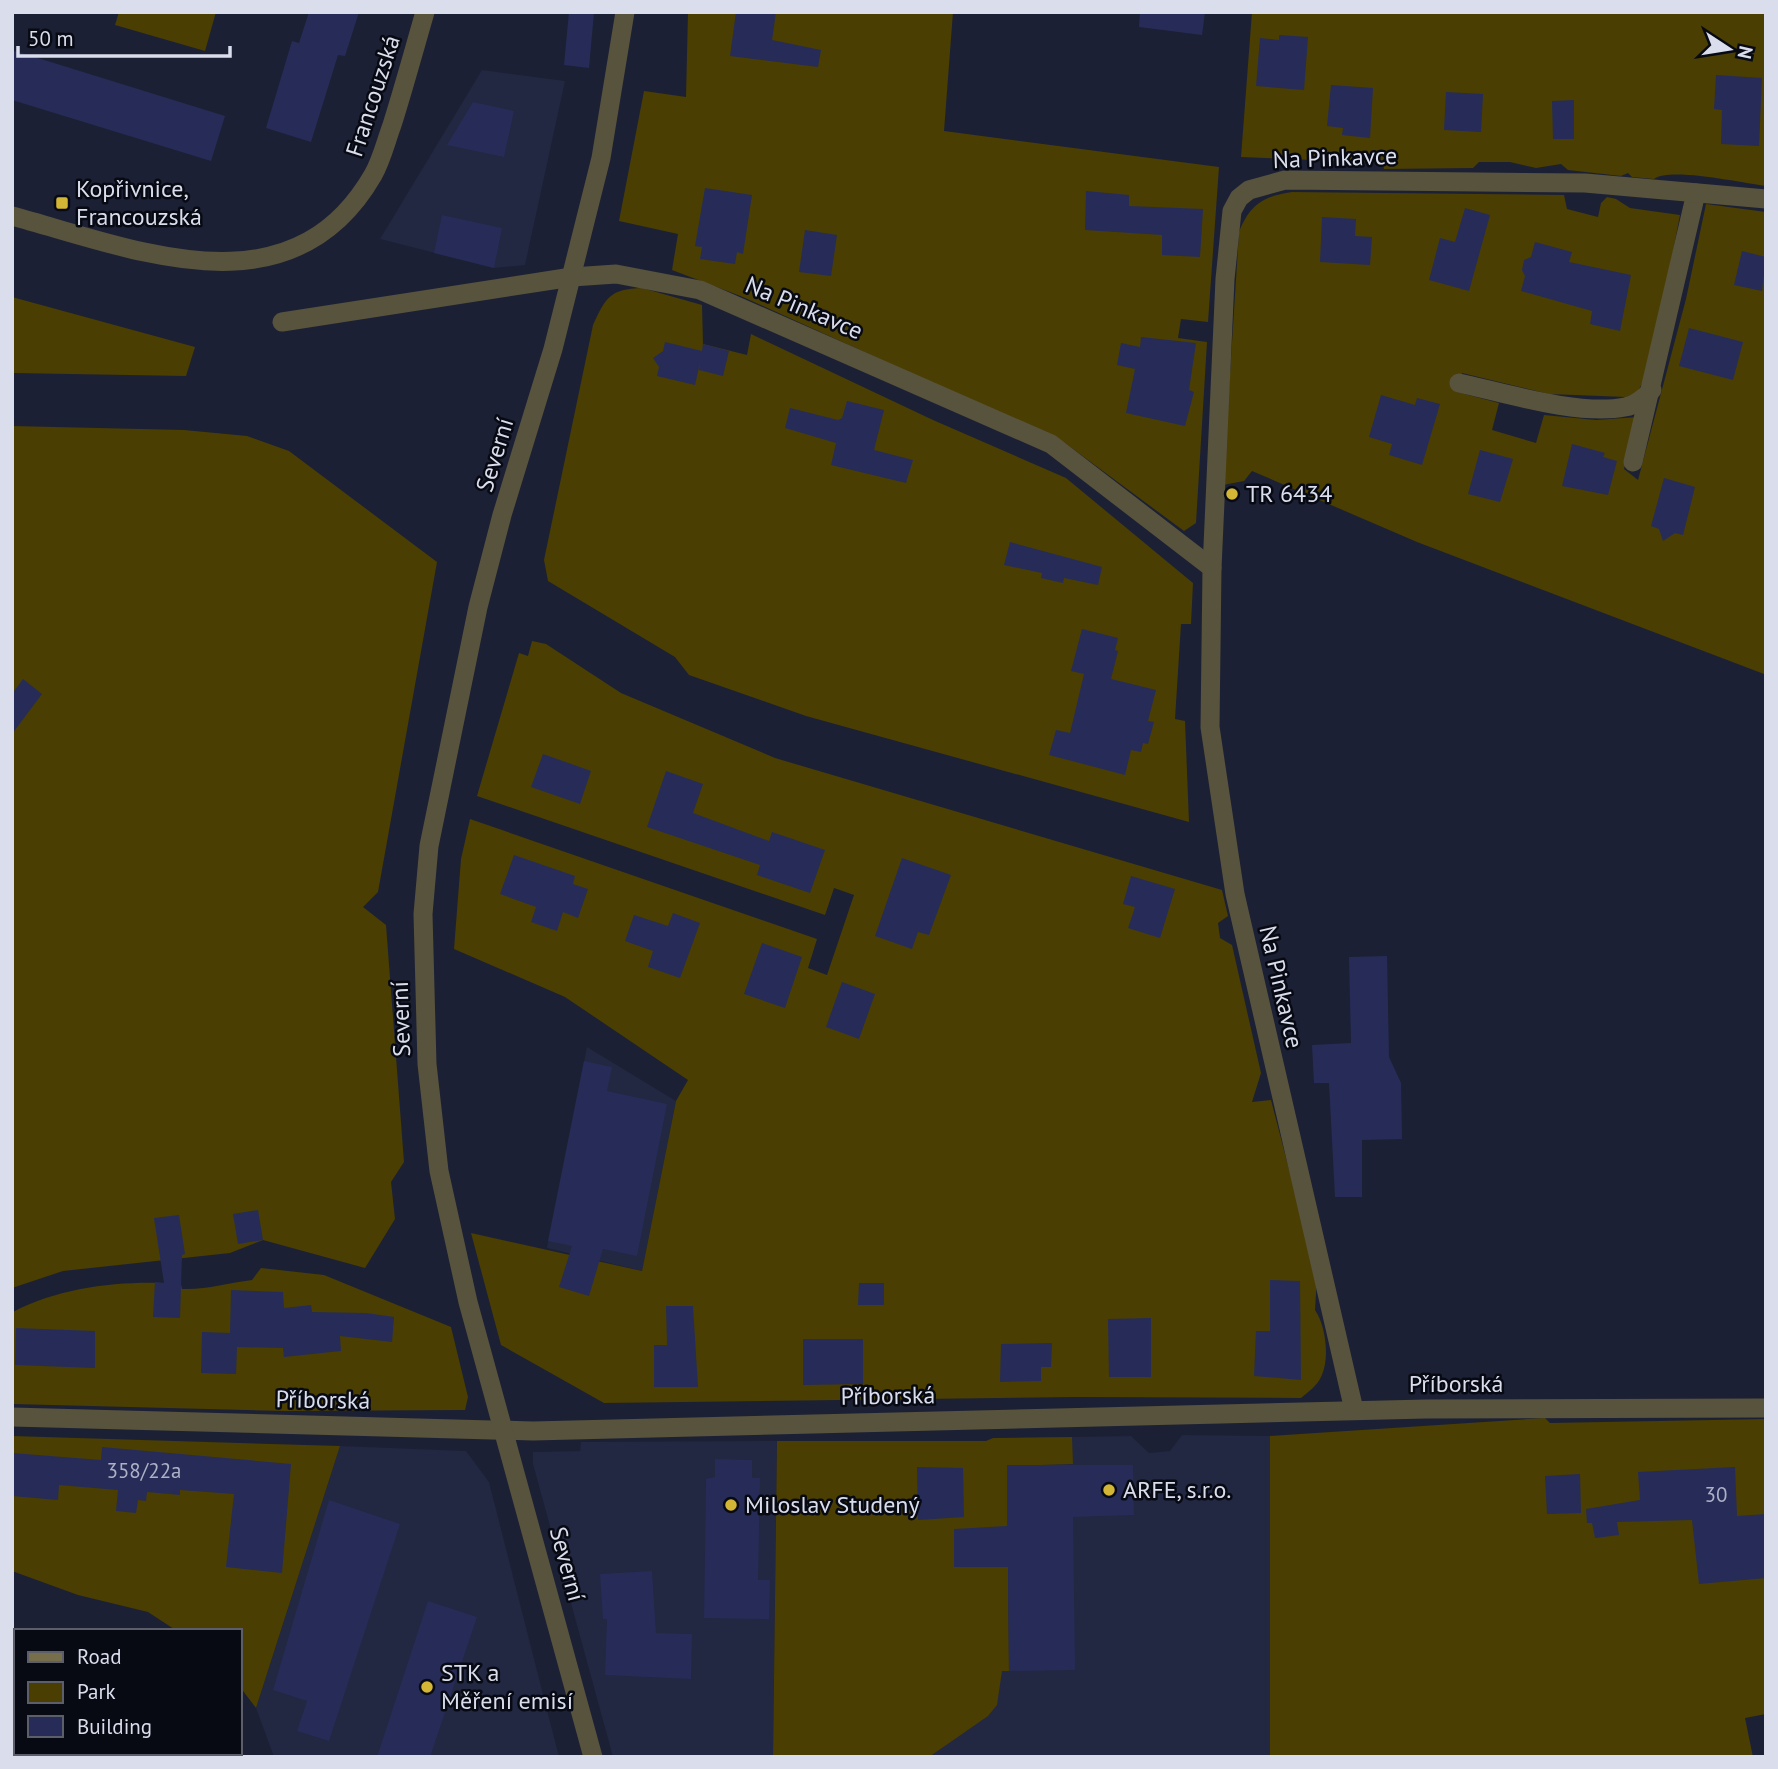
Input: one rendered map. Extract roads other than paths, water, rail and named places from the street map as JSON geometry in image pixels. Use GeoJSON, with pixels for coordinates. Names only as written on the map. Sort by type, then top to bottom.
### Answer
{"type":"FeatureCollection","features":[{"type":"Feature","properties":{"kind":"street","name":"Francouzská"},"geometry":{"type":"LineString","coordinates":[[12,216],[160,255],[218,263],[251,262],[300,245],[341,215],[374,174],[425,12]]}},
{"type":"Feature","properties":{"kind":"street","name":"Severní"},"geometry":{"type":"LineString","coordinates":[[593,1757],[468,1302],[439,1171],[425,1031],[423,914],[429,846],[478,607],[502,515],[572,277],[612,106],[625,12]]}},
{"type":"Feature","properties":{"kind":"street","name":"Na Pinkavce"},"geometry":{"type":"LineString","coordinates":[[1354,1410],[1235,894],[1224,836],[1210,727],[1212,568],[1225,279],[1232,211],[1238,198],[1249,190],[1285,180],[1516,180],[1766,199]]}},
{"type":"Feature","properties":{"kind":"street"},"geometry":{"type":"LineString","coordinates":[[1633,462],[1696,193]]}},
{"type":"Feature","properties":{"kind":"street","name":"Na Pinkavce"},"geometry":{"type":"LineString","coordinates":[[572,277],[616,274],[699,290],[1027,433],[1051,444],[1212,568]]}},
{"type":"Feature","properties":{"kind":"street"},"geometry":{"type":"LineString","coordinates":[[282,322],[572,277]]}},
{"type":"Feature","properties":{"kind":"street"},"geometry":{"type":"LineString","coordinates":[[1459,383],[1548,403],[1606,408],[1637,403],[1652,390]]}},
{"type":"Feature","properties":{"kind":"street","name":"Příborská"},"geometry":{"type":"LineString","coordinates":[[12,1417],[504,1428],[533,1431],[1354,1410],[1766,1408]]}},
{"type":"Feature","properties":{"kind":"place","name":"Kopřivnice, Francouzská"},"geometry":{"type":"Point","coordinates":[62,203]}},
{"type":"Feature","properties":{"kind":"place","name":"TR 6434"},"geometry":{"type":"Point","coordinates":[1232,494]}},
{"type":"Feature","properties":{"kind":"place","name":"ARFE, s.r.o."},"geometry":{"type":"Point","coordinates":[1109,1490]}},
{"type":"Feature","properties":{"kind":"place","name":"Miloslav Studený"},"geometry":{"type":"Point","coordinates":[731,1505]}},
{"type":"Feature","properties":{"kind":"place","name":"STK a Měření emisí"},"geometry":{"type":"Point","coordinates":[427,1687]}}]}
